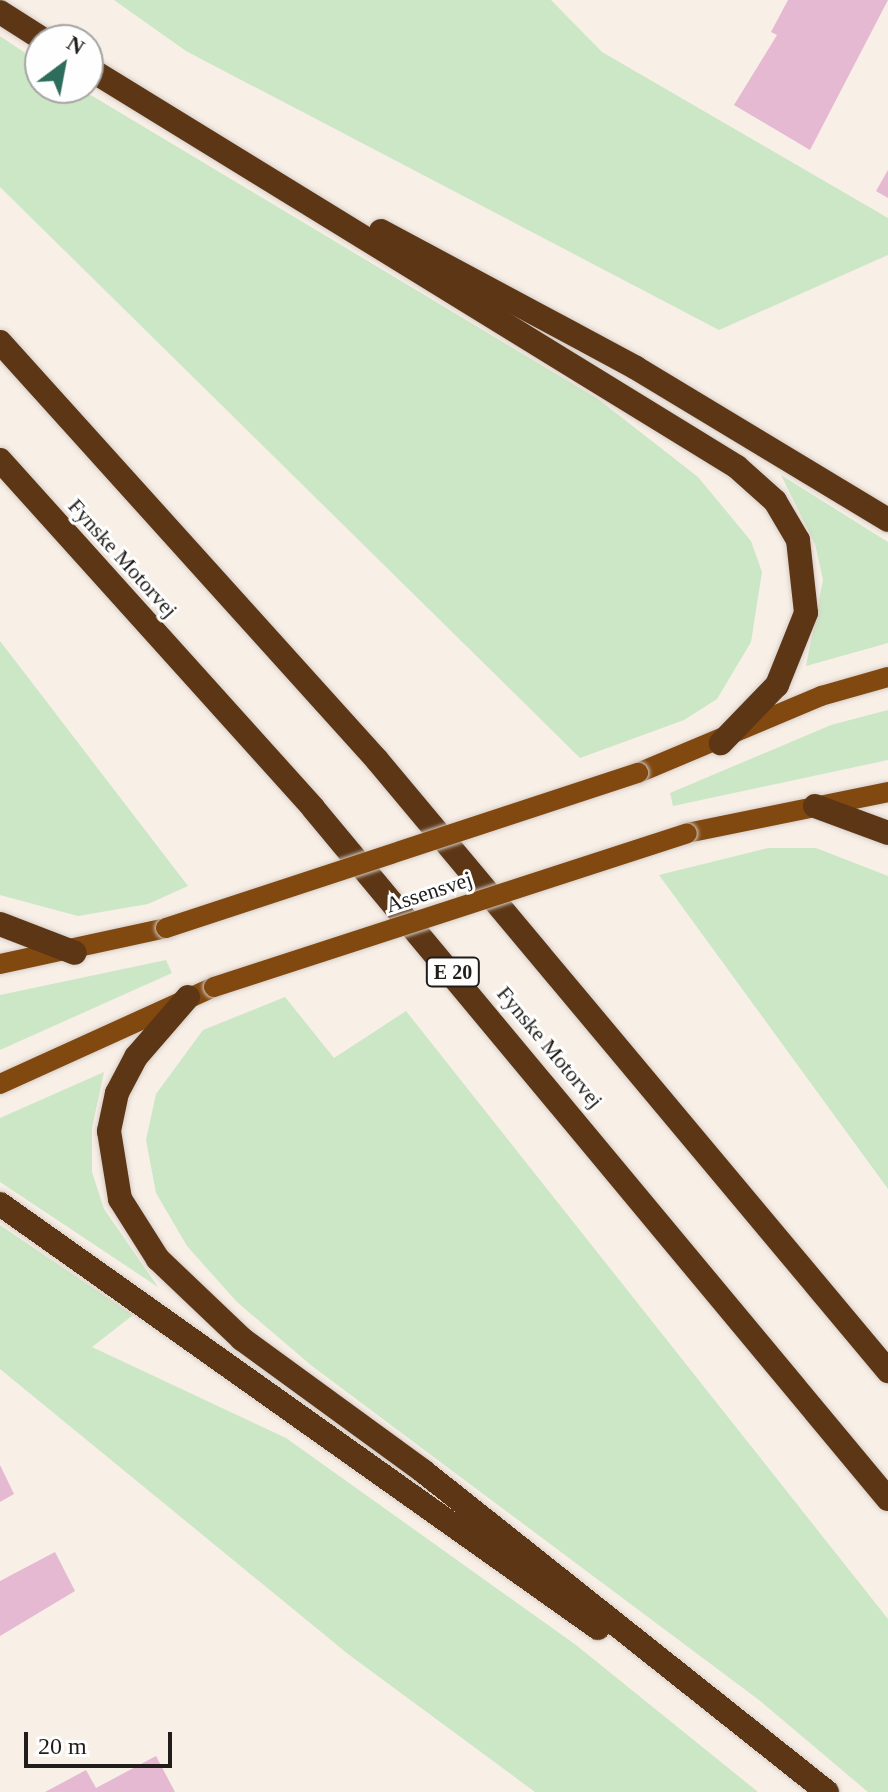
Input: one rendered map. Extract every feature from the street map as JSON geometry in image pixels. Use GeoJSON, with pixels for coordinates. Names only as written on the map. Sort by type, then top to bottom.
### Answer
{"type":"FeatureCollection","features":[{"type":"Feature","properties":{"kind":"highway"},"geometry":{"type":"LineString","coordinates":[[0,12],[24,27]]}},
{"type":"Feature","properties":{"kind":"highway"},"geometry":{"type":"LineString","coordinates":[[104,79],[737,467],[775,501],[798,540],[806,613],[777,685],[721,743]]}},
{"type":"Feature","properties":{"kind":"highway"},"geometry":{"type":"LineString","coordinates":[[129,95],[636,368],[888,520]]}},
{"type":"Feature","properties":{"kind":"highway"},"geometry":{"type":"LineString","coordinates":[[0,342],[377,760],[888,1371]]}},
{"type":"Feature","properties":{"kind":"highway","name":"Fynske Motorvej"},"geometry":{"type":"LineString","coordinates":[[0,460],[313,808],[888,1499]]}},
{"type":"Feature","properties":{"kind":"highway"},"geometry":{"type":"LineString","coordinates":[[815,806],[888,833]]}},
{"type":"Feature","properties":{"kind":"highway"},"geometry":{"type":"LineString","coordinates":[[0,924],[75,953]]}},
{"type":"Feature","properties":{"kind":"highway"},"geometry":{"type":"LineString","coordinates":[[188,997],[136,1057],[117,1093],[109,1131],[120,1199],[158,1259],[242,1339],[423,1471],[827,1792]]}},
{"type":"Feature","properties":{"kind":"highway"},"geometry":{"type":"LineString","coordinates":[[0,1204],[803,1772]]}},
{"type":"Feature","properties":{"kind":"main road"},"geometry":{"type":"LineString","coordinates":[[0,964],[75,953],[166,928],[638,773],[721,743],[821,696],[888,677]]}},
{"type":"Feature","properties":{"kind":"main road","name":"Assensvej"},"geometry":{"type":"LineString","coordinates":[[0,1084],[214,987],[687,833],[888,792]]}},
{"type":"Feature","properties":{"kind":"green space"},"geometry":{"type":"Polygon","coordinates":[[[114,0],[551,0],[602,52],[888,218],[888,255],[719,330],[186,51],[114,0]]]}},
{"type":"Feature","properties":{"kind":"green space"},"geometry":{"type":"Polygon","coordinates":[[[0,36],[24,52],[24,104],[104,103],[598,399],[698,477],[751,541],[762,572],[751,642],[717,699],[684,720],[580,758],[0,187],[0,36]]]}},
{"type":"Feature","properties":{"kind":"green space"},"geometry":{"type":"Polygon","coordinates":[[[781,475],[888,542],[888,643],[806,666],[823,580],[815,544],[781,475]]]}},
{"type":"Feature","properties":{"kind":"green space"},"geometry":{"type":"Polygon","coordinates":[[[0,641],[188,886],[148,904],[78,916],[0,895],[0,641]]]}},
{"type":"Feature","properties":{"kind":"green space"},"geometry":{"type":"Polygon","coordinates":[[[888,710],[888,760],[673,806],[670,793],[831,725],[888,710]]]}},
{"type":"Feature","properties":{"kind":"green space"},"geometry":{"type":"Polygon","coordinates":[[[768,848],[816,848],[888,876],[888,1189],[659,875],[768,848]]]}},
{"type":"Feature","properties":{"kind":"green space"},"geometry":{"type":"Polygon","coordinates":[[[166,960],[172,973],[0,1050],[0,995],[166,960]]]}},
{"type":"Feature","properties":{"kind":"green space"},"geometry":{"type":"Polygon","coordinates":[[[285,997],[334,1058],[406,1011],[888,1619],[888,1792],[868,1792],[759,1700],[312,1366],[237,1302],[187,1246],[156,1193],[146,1140],[156,1094],[203,1030],[285,997]]]}},
{"type":"Feature","properties":{"kind":"green space"},"geometry":{"type":"Polygon","coordinates":[[[104,1072],[92,1128],[92,1172],[104,1209],[158,1287],[0,1182],[0,1118],[104,1072]]]}},
{"type":"Feature","properties":{"kind":"green space"},"geometry":{"type":"Polygon","coordinates":[[[0,1225],[133,1315],[92,1347],[286,1438],[576,1645],[758,1792],[535,1792],[348,1654],[0,1369],[0,1225]]]}},
{"type":"Feature","properties":{"kind":"building"},"geometry":{"type":"Polygon","coordinates":[[[788,0],[888,0],[810,150],[734,105],[777,35],[771,32],[788,0]]]}},
{"type":"Feature","properties":{"kind":"building"},"geometry":{"type":"Polygon","coordinates":[[[888,170],[888,198],[876,191],[888,170]]]}},
{"type":"Feature","properties":{"kind":"building"},"geometry":{"type":"Polygon","coordinates":[[[0,1465],[14,1494],[0,1502],[0,1465]]]}},
{"type":"Feature","properties":{"kind":"building"},"geometry":{"type":"Polygon","coordinates":[[[55,1552],[75,1591],[0,1636],[0,1581],[55,1552]]]}},
{"type":"Feature","properties":{"kind":"building"},"geometry":{"type":"Polygon","coordinates":[[[156,1756],[175,1792],[45,1792],[86,1770],[96,1788],[156,1756]]]}}]}
